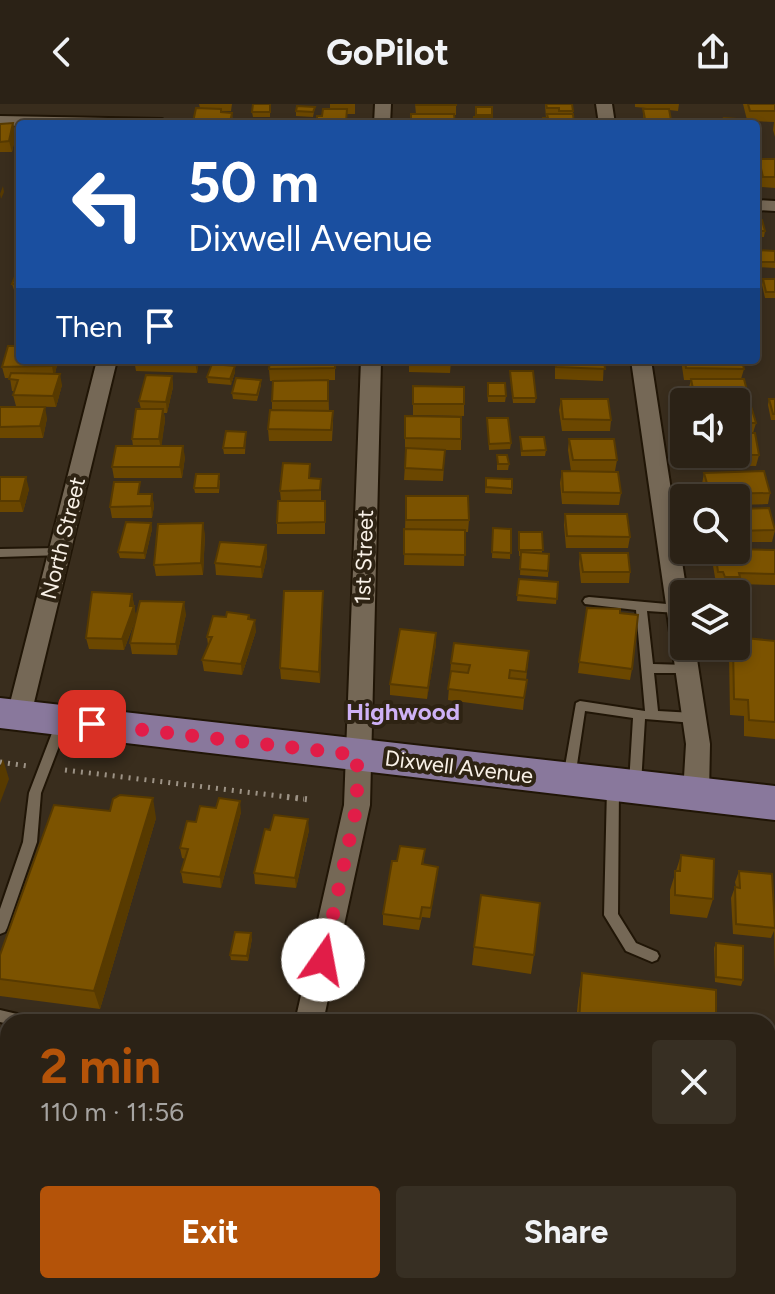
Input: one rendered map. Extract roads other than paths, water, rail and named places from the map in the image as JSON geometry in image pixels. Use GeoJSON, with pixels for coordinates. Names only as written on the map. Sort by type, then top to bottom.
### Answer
{"type":"FeatureCollection","features":[{"type":"Feature","properties":{"kind":"main road","name":"Dixwell Avenue"},"geometry":{"type":"LineString","coordinates":[[10,714],[775,803]]}},
{"type":"Feature","properties":{"kind":"street","name":"North Street"},"geometry":{"type":"LineString","coordinates":[[10,714],[59,552],[106,364]]}},
{"type":"Feature","properties":{"kind":"street","name":"1st Street"},"geometry":{"type":"LineString","coordinates":[[311,1014],[357,805],[371,364]]}},
{"type":"Feature","properties":{"kind":"street"},"geometry":{"type":"LineString","coordinates":[[642,364],[674,580]]}},
{"type":"Feature","properties":{"kind":"street"},"geometry":{"type":"LineString","coordinates":[[686,660],[698,744],[696,794]]}},
{"type":"Feature","properties":{"kind":"lane"},"geometry":{"type":"LineString","coordinates":[[0,553],[59,552]]}},
{"type":"Feature","properties":{"kind":"lane"},"geometry":{"type":"LineString","coordinates":[[589,601],[670,609]]}},
{"type":"Feature","properties":{"kind":"lane"},"geometry":{"type":"LineString","coordinates":[[641,607],[647,668],[646,715],[624,786],[611,915],[631,947],[652,956]]}},
{"type":"Feature","properties":{"kind":"lane"},"geometry":{"type":"LineString","coordinates":[[647,668],[687,669]]}},
{"type":"Feature","properties":{"kind":"lane"},"geometry":{"type":"LineString","coordinates":[[569,780],[580,706],[694,718]]}},
{"type":"Feature","properties":{"kind":"lane"},"geometry":{"type":"LineString","coordinates":[[0,928],[30,842],[35,793],[63,720]]}},
{"type":"Feature","properties":{"kind":"district","name":"Highwood"},"geometry":{"type":"Point","coordinates":[403,711]}}]}
